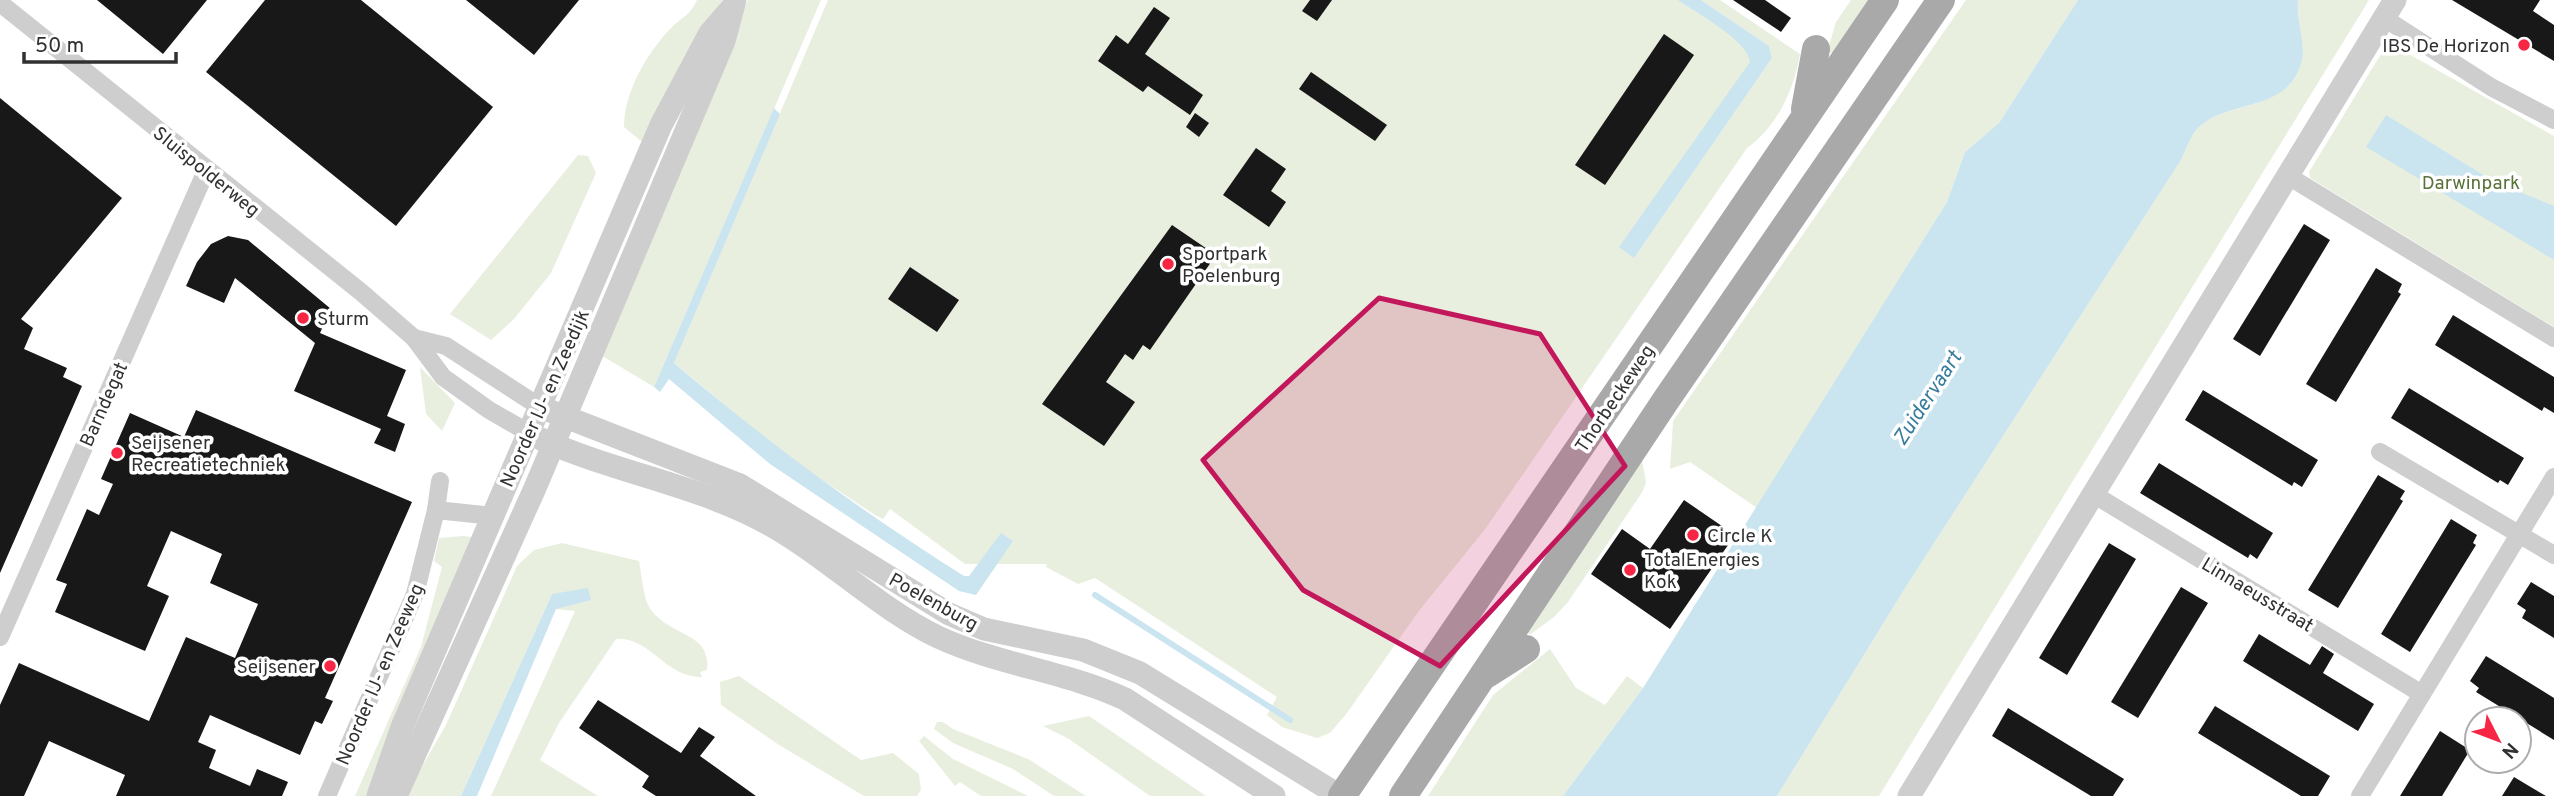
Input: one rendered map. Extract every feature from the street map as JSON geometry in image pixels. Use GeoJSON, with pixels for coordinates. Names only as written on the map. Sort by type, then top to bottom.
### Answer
{"type":"FeatureCollection","features":[{"type":"Feature","properties":{"kind":"main road","name":"Thorbeckeweg"},"geometry":{"type":"LineString","coordinates":[[1341,796],[1885,0]]}},
{"type":"Feature","properties":{"kind":"main road"},"geometry":{"type":"LineString","coordinates":[[1402,796],[1666,400],[1941,0]]}},
{"type":"Feature","properties":{"kind":"main road"},"geometry":{"type":"LineString","coordinates":[[1803,119],[1816,49]]}},
{"type":"Feature","properties":{"kind":"main road"},"geometry":{"type":"LineString","coordinates":[[1654,456],[1666,400]]}},
{"type":"Feature","properties":{"kind":"main road"},"geometry":{"type":"LineString","coordinates":[[1476,682],[1526,649]]}},
{"type":"Feature","properties":{"kind":"street","name":"Sluispolderweg"},"geometry":{"type":"LineString","coordinates":[[0,3],[414,338],[443,377],[489,410],[528,433]]}},
{"type":"Feature","properties":{"kind":"street","name":"Noorder IJ- en Zeedijk"},"geometry":{"type":"LineString","coordinates":[[378,796],[402,727],[661,125],[710,33],[732,5]]}},
{"type":"Feature","properties":{"kind":"street","name":"Noorder IJ- en Zeedijk"},"geometry":{"type":"LineString","coordinates":[[396,796],[566,416],[724,41],[732,5]]}},
{"type":"Feature","properties":{"kind":"street"},"geometry":{"type":"LineString","coordinates":[[1909,796],[2389,9],[2491,87],[2554,120]]}},
{"type":"Feature","properties":{"kind":"street","name":"Barndegat"},"geometry":{"type":"LineString","coordinates":[[0,637],[206,171]]}},
{"type":"Feature","properties":{"kind":"street"},"geometry":{"type":"LineString","coordinates":[[2288,177],[2554,338]]}},
{"type":"Feature","properties":{"kind":"street","name":"Sluispolderweg"},"geometry":{"type":"LineString","coordinates":[[414,338],[446,346],[540,407]]}},
{"type":"Feature","properties":{"kind":"street","name":"Poelenburg"},"geometry":{"type":"LineString","coordinates":[[540,407],[740,485],[949,614],[984,629],[1083,650],[1140,673],[1341,796]]}},
{"type":"Feature","properties":{"kind":"street","name":"Poelenburg"},"geometry":{"type":"LineString","coordinates":[[528,433],[690,489],[764,522],[811,549],[936,636],[968,650],[1061,674],[1116,694],[1149,711],[1274,796]]}},
{"type":"Feature","properties":{"kind":"street"},"geometry":{"type":"LineString","coordinates":[[2380,452],[2554,555]]}},
{"type":"Feature","properties":{"kind":"street"},"geometry":{"type":"LineString","coordinates":[[2360,796],[2554,477]]}},
{"type":"Feature","properties":{"kind":"street","name":"Noorder IJ- en Zeeweg"},"geometry":{"type":"LineString","coordinates":[[327,796],[406,618],[436,510],[440,481]]}},
{"type":"Feature","properties":{"kind":"street","name":"Linnaeusstraat"},"geometry":{"type":"LineString","coordinates":[[2093,494],[2422,694]]}},
{"type":"Feature","properties":{"kind":"street"},"geometry":{"type":"LineString","coordinates":[[436,510],[493,516]]}},
{"type":"Feature","properties":{"kind":"highlighted area"},"geometry":{"type":"Polygon","coordinates":[[[1379,298],[1540,334],[1625,466],[1440,666],[1303,590],[1203,460],[1379,298]]]}},
{"type":"Feature","properties":{"kind":"green space"},"geometry":{"type":"Polygon","coordinates":[[[697,0],[723,0],[647,139],[641,141],[624,127],[628,100],[638,74],[654,49],[697,0]]]}},
{"type":"Feature","properties":{"kind":"green space"},"geometry":{"type":"Polygon","coordinates":[[[748,0],[821,0],[654,387],[599,354],[748,0]]]}},
{"type":"Feature","properties":{"kind":"green space","name":"Sportpark Poelenburg"},"geometry":{"type":"Polygon","coordinates":[[[828,0],[1689,0],[1762,53],[1634,258],[1772,58],[1769,46],[1701,0],[1720,0],[1800,54],[1789,94],[1775,119],[1747,148],[1486,528],[1418,612],[1347,713],[1330,733],[1317,738],[1282,727],[1267,715],[1277,697],[1095,578],[1078,584],[1046,567],[1047,564],[965,564],[890,509],[883,519],[875,515],[789,458],[674,363],[828,0]]]}},
{"type":"Feature","properties":{"kind":"green space"},"geometry":{"type":"Polygon","coordinates":[[[1851,0],[1870,0],[1833,53],[1827,52],[1836,22],[1851,0]]]}},
{"type":"Feature","properties":{"kind":"green space"},"geometry":{"type":"Polygon","coordinates":[[[1966,0],[2078,0],[1999,123],[1965,152],[1947,202],[1757,508],[1690,462],[1670,469],[1673,421],[1966,0]]]}},
{"type":"Feature","properties":{"kind":"green space"},"geometry":{"type":"Polygon","coordinates":[[[2298,0],[2369,0],[1879,796],[1777,796],[1907,585],[2181,160],[2196,130],[2224,113],[2270,98],[2294,79],[2303,57],[2298,0]]]}},
{"type":"Feature","properties":{"kind":"green space","name":"Darwinpark"},"geometry":{"type":"Polygon","coordinates":[[[2393,45],[2554,136],[2554,327],[2310,178],[2309,172],[2376,62],[2386,47],[2393,45]]]}},
{"type":"Feature","properties":{"kind":"green space"},"geometry":{"type":"Polygon","coordinates":[[[578,155],[588,156],[596,173],[551,273],[514,319],[491,340],[450,314],[578,155]]]}},
{"type":"Feature","properties":{"kind":"green space"},"geometry":{"type":"Polygon","coordinates":[[[420,367],[455,403],[442,431],[426,414],[420,367]]]}},
{"type":"Feature","properties":{"kind":"green space"},"geometry":{"type":"Polygon","coordinates":[[[1642,460],[1646,482],[1643,491],[1568,602],[1554,617],[1531,634],[1522,633],[1642,460]]]}},
{"type":"Feature","properties":{"kind":"green space"},"geometry":{"type":"Polygon","coordinates":[[[472,537],[372,796],[355,796],[421,647],[442,567],[434,561],[439,538],[472,537]]]}},
{"type":"Feature","properties":{"kind":"green space"},"geometry":{"type":"Polygon","coordinates":[[[562,543],[639,561],[644,594],[651,610],[670,626],[697,642],[707,658],[707,670],[700,672],[702,677],[690,676],[668,665],[638,644],[616,639],[559,723],[540,760],[598,796],[491,796],[575,611],[556,609],[552,594],[461,796],[405,796],[445,727],[517,566],[534,550],[562,543]]]}},
{"type":"Feature","properties":{"kind":"green space"},"geometry":{"type":"Polygon","coordinates":[[[1550,649],[1576,688],[1605,705],[1627,676],[1643,688],[1563,796],[1428,796],[1493,695],[1550,649]]]}},
{"type":"Feature","properties":{"kind":"green space"},"geometry":{"type":"Polygon","coordinates":[[[739,676],[861,760],[893,753],[919,774],[921,790],[917,796],[864,796],[776,743],[721,705],[720,682],[739,676]]]}},
{"type":"Feature","properties":{"kind":"green space"},"geometry":{"type":"Polygon","coordinates":[[[1089,716],[1206,796],[1150,796],[1069,739],[1043,726],[1089,716]]]}},
{"type":"Feature","properties":{"kind":"green space"},"geometry":{"type":"Polygon","coordinates":[[[937,722],[943,722],[953,729],[1028,759],[1086,796],[1054,796],[1013,769],[953,743],[934,729],[937,722]]]}},
{"type":"Feature","properties":{"kind":"green space"},"geometry":{"type":"Polygon","coordinates":[[[924,736],[953,759],[1028,796],[981,796],[960,782],[955,786],[919,741],[924,736]]]}},
{"type":"Feature","properties":{"kind":"water"},"geometry":{"type":"Polygon","coordinates":[[[1678,0],[1701,0],[1769,46],[1772,58],[1634,258],[1619,247],[1750,62],[1741,45],[1731,36],[1678,0]]]}},
{"type":"Feature","properties":{"kind":"water","name":"Zuidervaart"},"geometry":{"type":"Polygon","coordinates":[[[2078,0],[2298,0],[2303,57],[2294,80],[2283,91],[2211,118],[2196,130],[2181,160],[1907,585],[1777,796],[1563,796],[1643,688],[1947,202],[1965,152],[1999,123],[2078,0]]]}},
{"type":"Feature","properties":{"kind":"water"},"geometry":{"type":"Polygon","coordinates":[[[774,108],[780,114],[674,363],[815,475],[964,576],[969,576],[1001,533],[1013,541],[976,595],[959,591],[770,464],[669,379],[660,392],[654,387],[774,108]]]}},
{"type":"Feature","properties":{"kind":"water"},"geometry":{"type":"Polygon","coordinates":[[[2386,115],[2493,181],[2554,206],[2554,260],[2366,147],[2386,115]]]}},
{"type":"Feature","properties":{"kind":"water"},"geometry":{"type":"Polygon","coordinates":[[[588,588],[591,600],[556,609],[477,796],[461,796],[552,594],[588,588]]]}},
{"type":"Feature","properties":{"kind":"building"},"geometry":{"type":"Polygon","coordinates":[[[97,0],[207,0],[163,54],[97,0]]]}},
{"type":"Feature","properties":{"kind":"building"},"geometry":{"type":"Polygon","coordinates":[[[265,0],[361,0],[493,107],[396,226],[206,72],[265,0]]]}},
{"type":"Feature","properties":{"kind":"building"},"geometry":{"type":"Polygon","coordinates":[[[466,0],[579,0],[534,55],[466,0]]]}},
{"type":"Feature","properties":{"kind":"building"},"geometry":{"type":"Polygon","coordinates":[[[1310,0],[1332,0],[1317,21],[1302,11],[1310,0]]]}},
{"type":"Feature","properties":{"kind":"building"},"geometry":{"type":"Polygon","coordinates":[[[1733,0],[1765,0],[1791,18],[1781,32],[1733,0]]]}},
{"type":"Feature","properties":{"kind":"building"},"geometry":{"type":"Polygon","coordinates":[[[2452,0],[2540,0],[2533,11],[2554,25],[2554,61],[2452,0]]]}},
{"type":"Feature","properties":{"kind":"building"},"geometry":{"type":"Polygon","coordinates":[[[1154,7],[1170,18],[1145,54],[1203,95],[1190,115],[1148,86],[1143,92],[1098,61],[1116,35],[1128,44],[1154,7]]]}},
{"type":"Feature","properties":{"kind":"building"},"geometry":{"type":"Polygon","coordinates":[[[1664,34],[1694,55],[1605,185],[1575,165],[1664,34]]]}},
{"type":"Feature","properties":{"kind":"building"},"geometry":{"type":"Polygon","coordinates":[[[1311,72],[1387,125],[1375,141],[1299,89],[1311,72]]]}},
{"type":"Feature","properties":{"kind":"building"},"geometry":{"type":"Polygon","coordinates":[[[0,98],[122,198],[21,319],[33,328],[24,349],[67,368],[63,377],[82,386],[0,573],[0,98]]]}},
{"type":"Feature","properties":{"kind":"building"},"geometry":{"type":"Polygon","coordinates":[[[1195,113],[1209,123],[1199,137],[1186,127],[1195,113]]]}},
{"type":"Feature","properties":{"kind":"building"},"geometry":{"type":"Polygon","coordinates":[[[1256,148],[1286,169],[1271,191],[1286,202],[1269,227],[1223,195],[1256,148]]]}},
{"type":"Feature","properties":{"kind":"building"},"geometry":{"type":"Polygon","coordinates":[[[2304,224],[2330,240],[2260,356],[2233,339],[2304,224]]]}},
{"type":"Feature","properties":{"kind":"building"},"geometry":{"type":"Polygon","coordinates":[[[1172,225],[1216,255],[1150,350],[1143,345],[1133,360],[1125,354],[1106,382],[1135,402],[1104,446],[1042,404],[1172,225]]]}},
{"type":"Feature","properties":{"kind":"building"},"geometry":{"type":"Polygon","coordinates":[[[228,236],[248,240],[331,309],[320,333],[406,370],[387,416],[405,424],[395,452],[374,443],[381,429],[294,391],[315,343],[235,278],[224,303],[186,286],[197,262],[211,244],[228,236]]]}},
{"type":"Feature","properties":{"kind":"building"},"geometry":{"type":"Polygon","coordinates":[[[910,267],[959,300],[937,332],[888,299],[910,267]]]}},
{"type":"Feature","properties":{"kind":"building"},"geometry":{"type":"Polygon","coordinates":[[[2376,268],[2402,284],[2398,292],[2401,294],[2336,402],[2306,384],[2376,268]]]}},
{"type":"Feature","properties":{"kind":"building"},"geometry":{"type":"Polygon","coordinates":[[[2453,315],[2554,377],[2554,413],[2544,407],[2542,411],[2435,345],[2453,315]]]}},
{"type":"Feature","properties":{"kind":"building"},"geometry":{"type":"Polygon","coordinates":[[[2409,388],[2524,458],[2508,485],[2500,480],[2498,483],[2391,418],[2409,388]]]}},
{"type":"Feature","properties":{"kind":"building"},"geometry":{"type":"Polygon","coordinates":[[[2203,390],[2318,460],[2302,487],[2294,482],[2292,486],[2185,420],[2203,390]]]}},
{"type":"Feature","properties":{"kind":"building"},"geometry":{"type":"Polygon","coordinates":[[[196,410],[412,502],[325,698],[333,701],[322,724],[315,721],[300,755],[210,715],[198,742],[216,750],[209,768],[250,786],[257,769],[288,782],[282,796],[116,796],[125,775],[49,741],[24,796],[0,796],[0,705],[19,663],[149,721],[186,637],[235,658],[258,604],[210,583],[222,554],[171,531],[147,586],[169,596],[145,651],[55,612],[67,584],[56,580],[87,509],[99,515],[113,484],[101,479],[130,413],[184,437],[196,410]]]}},
{"type":"Feature","properties":{"kind":"building"},"geometry":{"type":"Polygon","coordinates":[[[2159,463],[2273,533],[2257,559],[2250,554],[2248,558],[2140,493],[2159,463]]]}},
{"type":"Feature","properties":{"kind":"building"},"geometry":{"type":"Polygon","coordinates":[[[2378,475],[2405,491],[2400,499],[2403,501],[2338,608],[2308,590],[2378,475]]]}},
{"type":"Feature","properties":{"kind":"building"},"geometry":{"type":"Polygon","coordinates":[[[1684,500],[1735,535],[1670,629],[1591,574],[1622,529],[1650,549],[1684,500]]]}},
{"type":"Feature","properties":{"kind":"building"},"geometry":{"type":"Polygon","coordinates":[[[2451,519],[2477,535],[2473,543],[2476,545],[2410,652],[2381,634],[2451,519]]]}},
{"type":"Feature","properties":{"kind":"building"},"geometry":{"type":"Polygon","coordinates":[[[2109,543],[2136,559],[2067,675],[2039,658],[2109,543]]]}},
{"type":"Feature","properties":{"kind":"building"},"geometry":{"type":"Polygon","coordinates":[[[2531,582],[2554,596],[2554,638],[2522,618],[2526,610],[2517,604],[2531,582]]]}},
{"type":"Feature","properties":{"kind":"building"},"geometry":{"type":"Polygon","coordinates":[[[2181,587],[2208,603],[2138,718],[2111,702],[2181,587]]]}},
{"type":"Feature","properties":{"kind":"building"},"geometry":{"type":"Polygon","coordinates":[[[2259,634],[2310,665],[2322,646],[2334,654],[2323,673],[2374,704],[2358,731],[2243,661],[2259,634]]]}},
{"type":"Feature","properties":{"kind":"building"},"geometry":{"type":"Polygon","coordinates":[[[2486,656],[2554,698],[2554,740],[2533,727],[2533,705],[2497,705],[2476,692],[2479,688],[2470,681],[2486,656]]]}},
{"type":"Feature","properties":{"kind":"building"},"geometry":{"type":"Polygon","coordinates":[[[598,700],[681,753],[699,727],[715,737],[700,756],[756,796],[656,796],[642,787],[649,776],[579,728],[598,700]]]}},
{"type":"Feature","properties":{"kind":"building"},"geometry":{"type":"Polygon","coordinates":[[[2215,706],[2330,776],[2318,796],[2301,796],[2198,733],[2215,706]]]}},
{"type":"Feature","properties":{"kind":"building"},"geometry":{"type":"Polygon","coordinates":[[[2008,708],[2124,779],[2113,796],[2091,796],[1992,736],[2008,708]]]}},
{"type":"Feature","properties":{"kind":"building"},"geometry":{"type":"Polygon","coordinates":[[[2440,731],[2463,746],[2463,762],[2442,796],[2400,796],[2440,731]]]}},
{"type":"Feature","properties":{"kind":"building"},"geometry":{"type":"Polygon","coordinates":[[[2514,777],[2546,796],[2502,796],[2514,777]]]}},
{"type":"Feature","properties":{"kind":"waterway"},"geometry":{"type":"LineString","coordinates":[[1095,595],[1290,720]]}},
{"type":"Feature","properties":{"kind":"place","name":"IBS De Horizon"},"geometry":{"type":"Point","coordinates":[2524,45]}},
{"type":"Feature","properties":{"kind":"place","name":"Sportpark Poelenburg"},"geometry":{"type":"Point","coordinates":[1168,264]}},
{"type":"Feature","properties":{"kind":"place","name":"Sturm"},"geometry":{"type":"Point","coordinates":[303,318]}},
{"type":"Feature","properties":{"kind":"place","name":"Seijsener Recreatietechniek"},"geometry":{"type":"Point","coordinates":[117,453]}},
{"type":"Feature","properties":{"kind":"place","name":"Circle K"},"geometry":{"type":"Point","coordinates":[1693,535]}},
{"type":"Feature","properties":{"kind":"place","name":"TotalEnergies Kok"},"geometry":{"type":"Point","coordinates":[1630,570]}},
{"type":"Feature","properties":{"kind":"place","name":"Seijsener"},"geometry":{"type":"Point","coordinates":[330,666]}}]}
